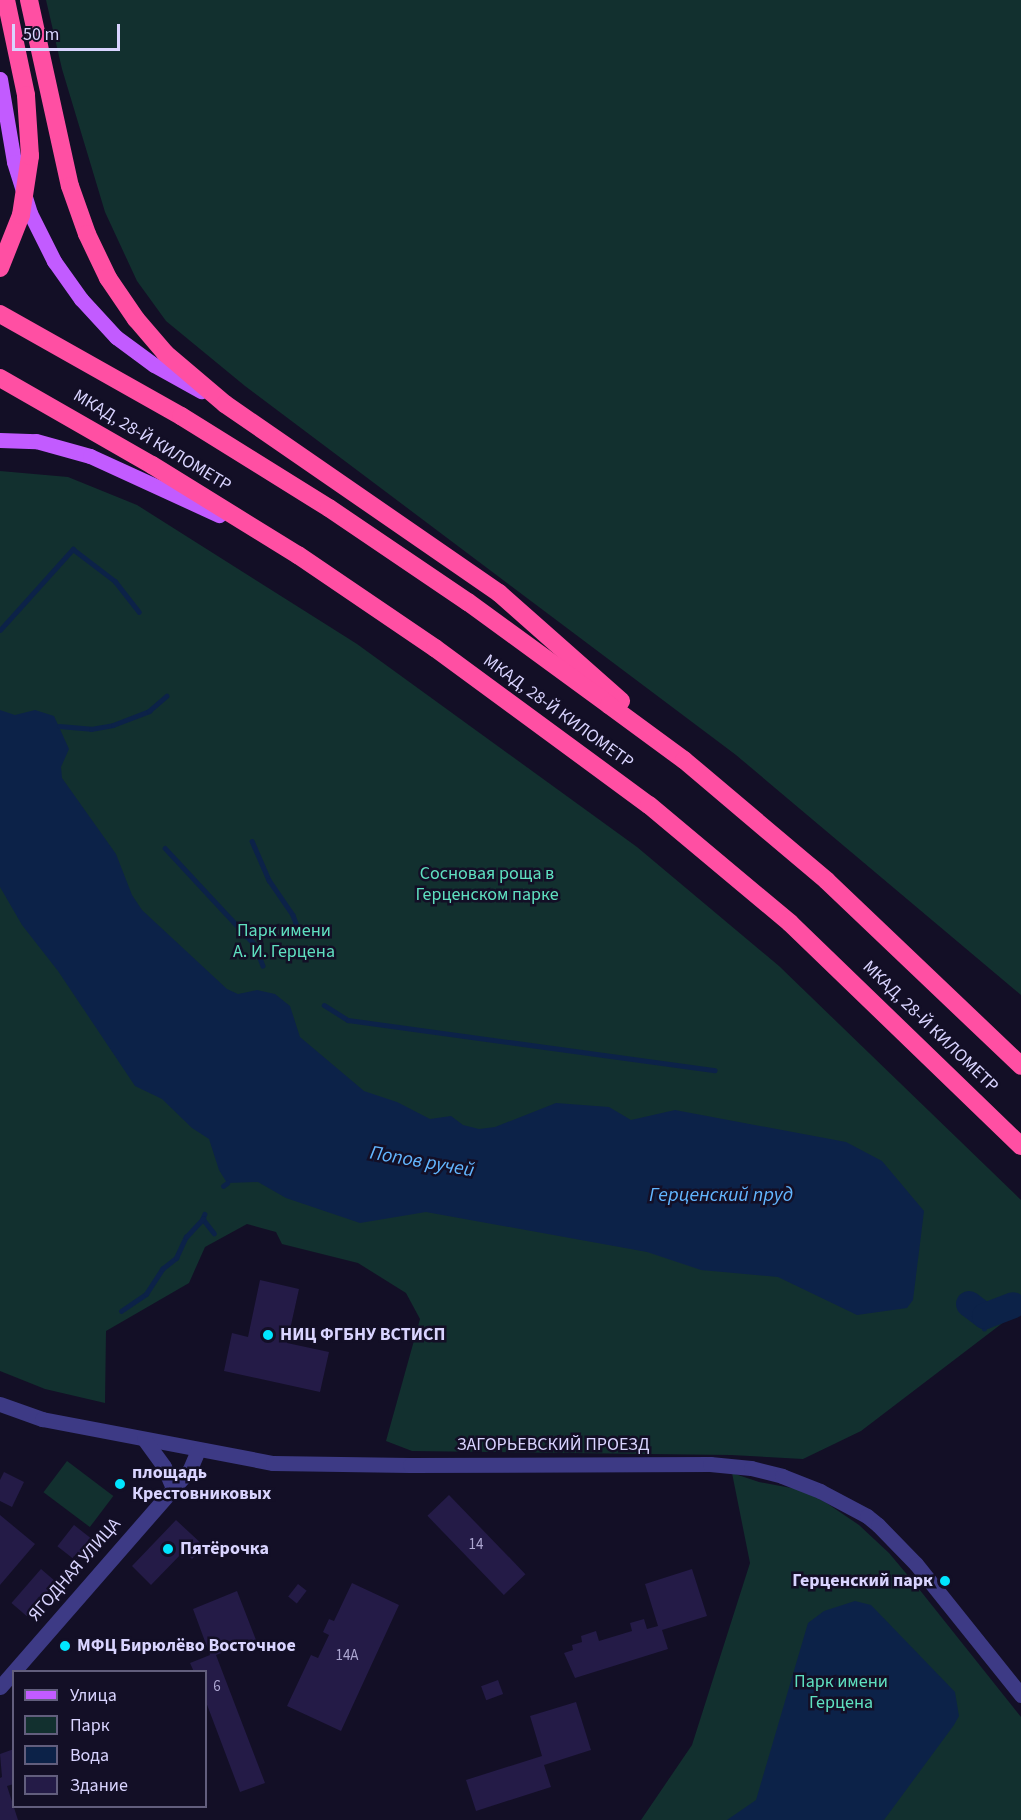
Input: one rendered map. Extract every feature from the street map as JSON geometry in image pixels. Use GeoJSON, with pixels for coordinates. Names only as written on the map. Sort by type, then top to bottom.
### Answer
{"type":"FeatureCollection","features":[{"type":"Feature","properties":{"kind":"highway"},"geometry":{"type":"LineString","coordinates":[[0,268],[21,215],[30,156],[26,95],[6,0]]}},
{"type":"Feature","properties":{"kind":"highway"},"geometry":{"type":"LineString","coordinates":[[29,0],[70,186],[87,234],[108,278],[136,319],[165,353],[225,404],[499,593],[756,820]]}},
{"type":"Feature","properties":{"kind":"highway","name":"МКАД, 28-Й КИЛОМЕТР"},"geometry":{"type":"LineString","coordinates":[[0,314],[254,461],[403,557],[684,760],[827,881],[1021,1066]]}},
{"type":"Feature","properties":{"kind":"highway","name":"МКАД, 28-Й КИЛОМЕТР"},"geometry":{"type":"LineString","coordinates":[[4,384],[80,422],[298,555],[435,648],[649,805],[790,923],[1021,1146]]}},
{"type":"Feature","properties":{"kind":"main road"},"geometry":{"type":"LineString","coordinates":[[0,79],[14,162],[30,213],[54,261],[81,299],[116,337],[154,365],[225,404]]}},
{"type":"Feature","properties":{"kind":"main road"},"geometry":{"type":"LineString","coordinates":[[0,441],[36,441],[90,456],[204,507],[298,555]]}},
{"type":"Feature","properties":{"kind":"street","name":"ЗАГОРЬЕВСКИЙ ПРОЕЗД"},"geometry":{"type":"LineString","coordinates":[[0,1404],[42,1419],[273,1463],[710,1464],[751,1467],[820,1491],[867,1516],[878,1525],[916,1564],[1021,1695]]}},
{"type":"Feature","properties":{"kind":"street"},"geometry":{"type":"LineString","coordinates":[[144,1439],[164,1467],[173,1488]]}},
{"type":"Feature","properties":{"kind":"street","name":"ЯГОДНАЯ УЛИЦА"},"geometry":{"type":"LineString","coordinates":[[15,1670],[190,1469],[198,1450]]}},
{"type":"Feature","properties":{"kind":"street","name":"ЯГОДНАЯ УЛИЦА"},"geometry":{"type":"LineString","coordinates":[[0,1687],[12,1673]]}},
{"type":"Feature","properties":{"kind":"green space"},"geometry":{"type":"Polygon","coordinates":[[[46,0],[1021,0],[1021,995],[736,755],[245,386],[166,321],[137,281],[105,212],[62,69],[46,0]]]}},
{"type":"Feature","properties":{"kind":"green space","name":"Парк имени А. И. Герцена"},"geometry":{"type":"Polygon","coordinates":[[[0,471],[68,477],[137,505],[357,644],[637,847],[779,966],[1021,1200],[1021,1309],[861,1431],[803,1459],[731,1455],[412,1451],[386,1441],[420,1319],[406,1293],[358,1263],[282,1244],[276,1232],[247,1224],[205,1247],[189,1283],[106,1331],[105,1403],[45,1389],[0,1371],[0,471]]]}},
{"type":"Feature","properties":{"kind":"green space"},"geometry":{"type":"Polygon","coordinates":[[[67,1461],[113,1496],[90,1527],[44,1492],[67,1461]]]}},
{"type":"Feature","properties":{"kind":"green space","name":"Парк имени Герцена"},"geometry":{"type":"Polygon","coordinates":[[[732,1473],[759,1482],[802,1490],[825,1502],[859,1525],[889,1553],[915,1584],[1021,1717],[1021,1820],[641,1820],[692,1745],[750,1563],[732,1473]]]}},
{"type":"Feature","properties":{"kind":"water","name":"Герценский пруд"},"geometry":{"type":"Polygon","coordinates":[[[0,710],[15,715],[35,710],[54,716],[69,749],[61,767],[62,778],[116,854],[132,895],[142,910],[227,989],[238,994],[257,990],[275,994],[290,1006],[300,1037],[364,1091],[397,1102],[430,1119],[451,1116],[463,1125],[479,1129],[495,1127],[556,1103],[609,1107],[631,1120],[675,1110],[846,1142],[882,1161],[924,1211],[913,1300],[907,1308],[857,1315],[778,1277],[701,1270],[647,1252],[426,1212],[360,1223],[286,1198],[258,1182],[227,1183],[219,1170],[209,1139],[192,1128],[162,1099],[135,1086],[58,971],[22,925],[0,887],[0,710]]]}},
{"type":"Feature","properties":{"kind":"water"},"geometry":{"type":"Polygon","coordinates":[[[855,1601],[871,1605],[955,1692],[959,1716],[954,1725],[884,1820],[727,1820],[756,1800],[808,1623],[824,1611],[855,1601]]]}},
{"type":"Feature","properties":{"kind":"building","name":"НИЦ ФГБНУ ВСТИСП"},"geometry":{"type":"Polygon","coordinates":[[[260,1280],[299,1289],[287,1343],[329,1352],[320,1392],[224,1371],[232,1333],[248,1337],[260,1280]]]}},
{"type":"Feature","properties":{"kind":"building"},"geometry":{"type":"Polygon","coordinates":[[[4,1472],[24,1482],[12,1507],[0,1501],[0,1480],[4,1472]]]}},
{"type":"Feature","properties":{"kind":"building"},"geometry":{"type":"Polygon","coordinates":[[[449,1495],[525,1574],[504,1595],[427,1516],[449,1495]]]}},
{"type":"Feature","properties":{"kind":"building"},"geometry":{"type":"Polygon","coordinates":[[[0,1515],[35,1544],[0,1585],[0,1515]]]}},
{"type":"Feature","properties":{"kind":"building"},"geometry":{"type":"Polygon","coordinates":[[[176,1520],[204,1546],[192,1559],[184,1551],[151,1585],[132,1566],[176,1520]]]}},
{"type":"Feature","properties":{"kind":"building"},"geometry":{"type":"Polygon","coordinates":[[[74,1525],[92,1539],[76,1560],[57,1546],[74,1525]]]}},
{"type":"Feature","properties":{"kind":"building"},"geometry":{"type":"Polygon","coordinates":[[[41,1569],[56,1582],[27,1616],[11,1603],[41,1569]]]}},
{"type":"Feature","properties":{"kind":"building"},"geometry":{"type":"Polygon","coordinates":[[[692,1569],[707,1616],[662,1630],[668,1649],[575,1678],[564,1653],[573,1650],[572,1645],[582,1642],[581,1636],[596,1631],[599,1641],[632,1631],[630,1623],[644,1619],[647,1629],[658,1626],[645,1584],[692,1569]]]}},
{"type":"Feature","properties":{"kind":"building"},"geometry":{"type":"Polygon","coordinates":[[[352,1583],[399,1605],[341,1731],[287,1706],[311,1655],[318,1658],[329,1635],[323,1632],[329,1619],[334,1621],[352,1583]]]}},
{"type":"Feature","properties":{"kind":"building"},"geometry":{"type":"Polygon","coordinates":[[[298,1584],[307,1591],[297,1603],[288,1597],[298,1584]]]}},
{"type":"Feature","properties":{"kind":"building"},"geometry":{"type":"Polygon","coordinates":[[[237,1591],[256,1640],[216,1655],[265,1783],[240,1792],[207,1705],[207,1670],[193,1670],[190,1663],[210,1655],[193,1609],[237,1591]]]}},
{"type":"Feature","properties":{"kind":"building"},"geometry":{"type":"Polygon","coordinates":[[[498,1680],[503,1694],[486,1700],[481,1686],[498,1680]]]}},
{"type":"Feature","properties":{"kind":"building"},"geometry":{"type":"Polygon","coordinates":[[[576,1702],[591,1750],[544,1765],[551,1787],[476,1811],[466,1780],[542,1756],[530,1716],[576,1702]]]}},
{"type":"Feature","properties":{"kind":"building"},"geometry":{"type":"Polygon","coordinates":[[[12,1750],[12,1785],[7,1786],[12,1808],[14,1808],[18,1820],[0,1820],[0,1778],[2,1777],[0,1754],[12,1750]]]}},
{"type":"Feature","properties":{"kind":"waterway"},"geometry":{"type":"LineString","coordinates":[[0,630],[73,549],[115,581],[139,612]]}},
{"type":"Feature","properties":{"kind":"waterway"},"geometry":{"type":"LineString","coordinates":[[59,726],[91,729],[113,725],[149,711],[166,696]]}},
{"type":"Feature","properties":{"kind":"waterway"},"geometry":{"type":"LineString","coordinates":[[252,841],[269,880],[293,915],[300,934]]}},
{"type":"Feature","properties":{"kind":"waterway"},"geometry":{"type":"LineString","coordinates":[[165,848],[255,945],[263,966]]}},
{"type":"Feature","properties":{"kind":"waterway"},"geometry":{"type":"LineString","coordinates":[[324,1005],[348,1020],[715,1070]]}},
{"type":"Feature","properties":{"kind":"waterway"},"geometry":{"type":"LineString","coordinates":[[223,1186],[227,1183]]}},
{"type":"Feature","properties":{"kind":"waterway"},"geometry":{"type":"LineString","coordinates":[[205,1214],[203,1219],[214,1233]]}},
{"type":"Feature","properties":{"kind":"waterway"},"geometry":{"type":"LineString","coordinates":[[121,1311],[146,1294],[162,1269],[176,1258],[186,1237],[203,1219]]}},
{"type":"Feature","properties":{"kind":"waterway"},"geometry":{"type":"LineString","coordinates":[[969,1304],[985,1316],[1013,1305]]}},
{"type":"Feature","properties":{"kind":"waterway"},"geometry":{"type":"LineString","coordinates":[[984,1329],[985,1316]]}},
{"type":"Feature","properties":{"kind":"place","name":"НИЦ ФГБНУ ВСТИСП"},"geometry":{"type":"Point","coordinates":[268,1335]}},
{"type":"Feature","properties":{"kind":"place","name":"площадь Крестовниковых"},"geometry":{"type":"Point","coordinates":[120,1484]}},
{"type":"Feature","properties":{"kind":"place","name":"Пятёрочка"},"geometry":{"type":"Point","coordinates":[168,1549]}},
{"type":"Feature","properties":{"kind":"place","name":"Герценский парк"},"geometry":{"type":"Point","coordinates":[945,1581]}},
{"type":"Feature","properties":{"kind":"place","name":"МФЦ Бирюлёво Восточное"},"geometry":{"type":"Point","coordinates":[65,1646]}},
{"type":"Feature","properties":{"kind":"park label","name":"Сосновая роща в Герценском парке"},"geometry":{"type":"Point","coordinates":[487,885]}},
{"type":"Feature","properties":{"kind":"water label","name":"Попов ручей"},"geometry":{"type":"Point","coordinates":[422,1162]}}]}
